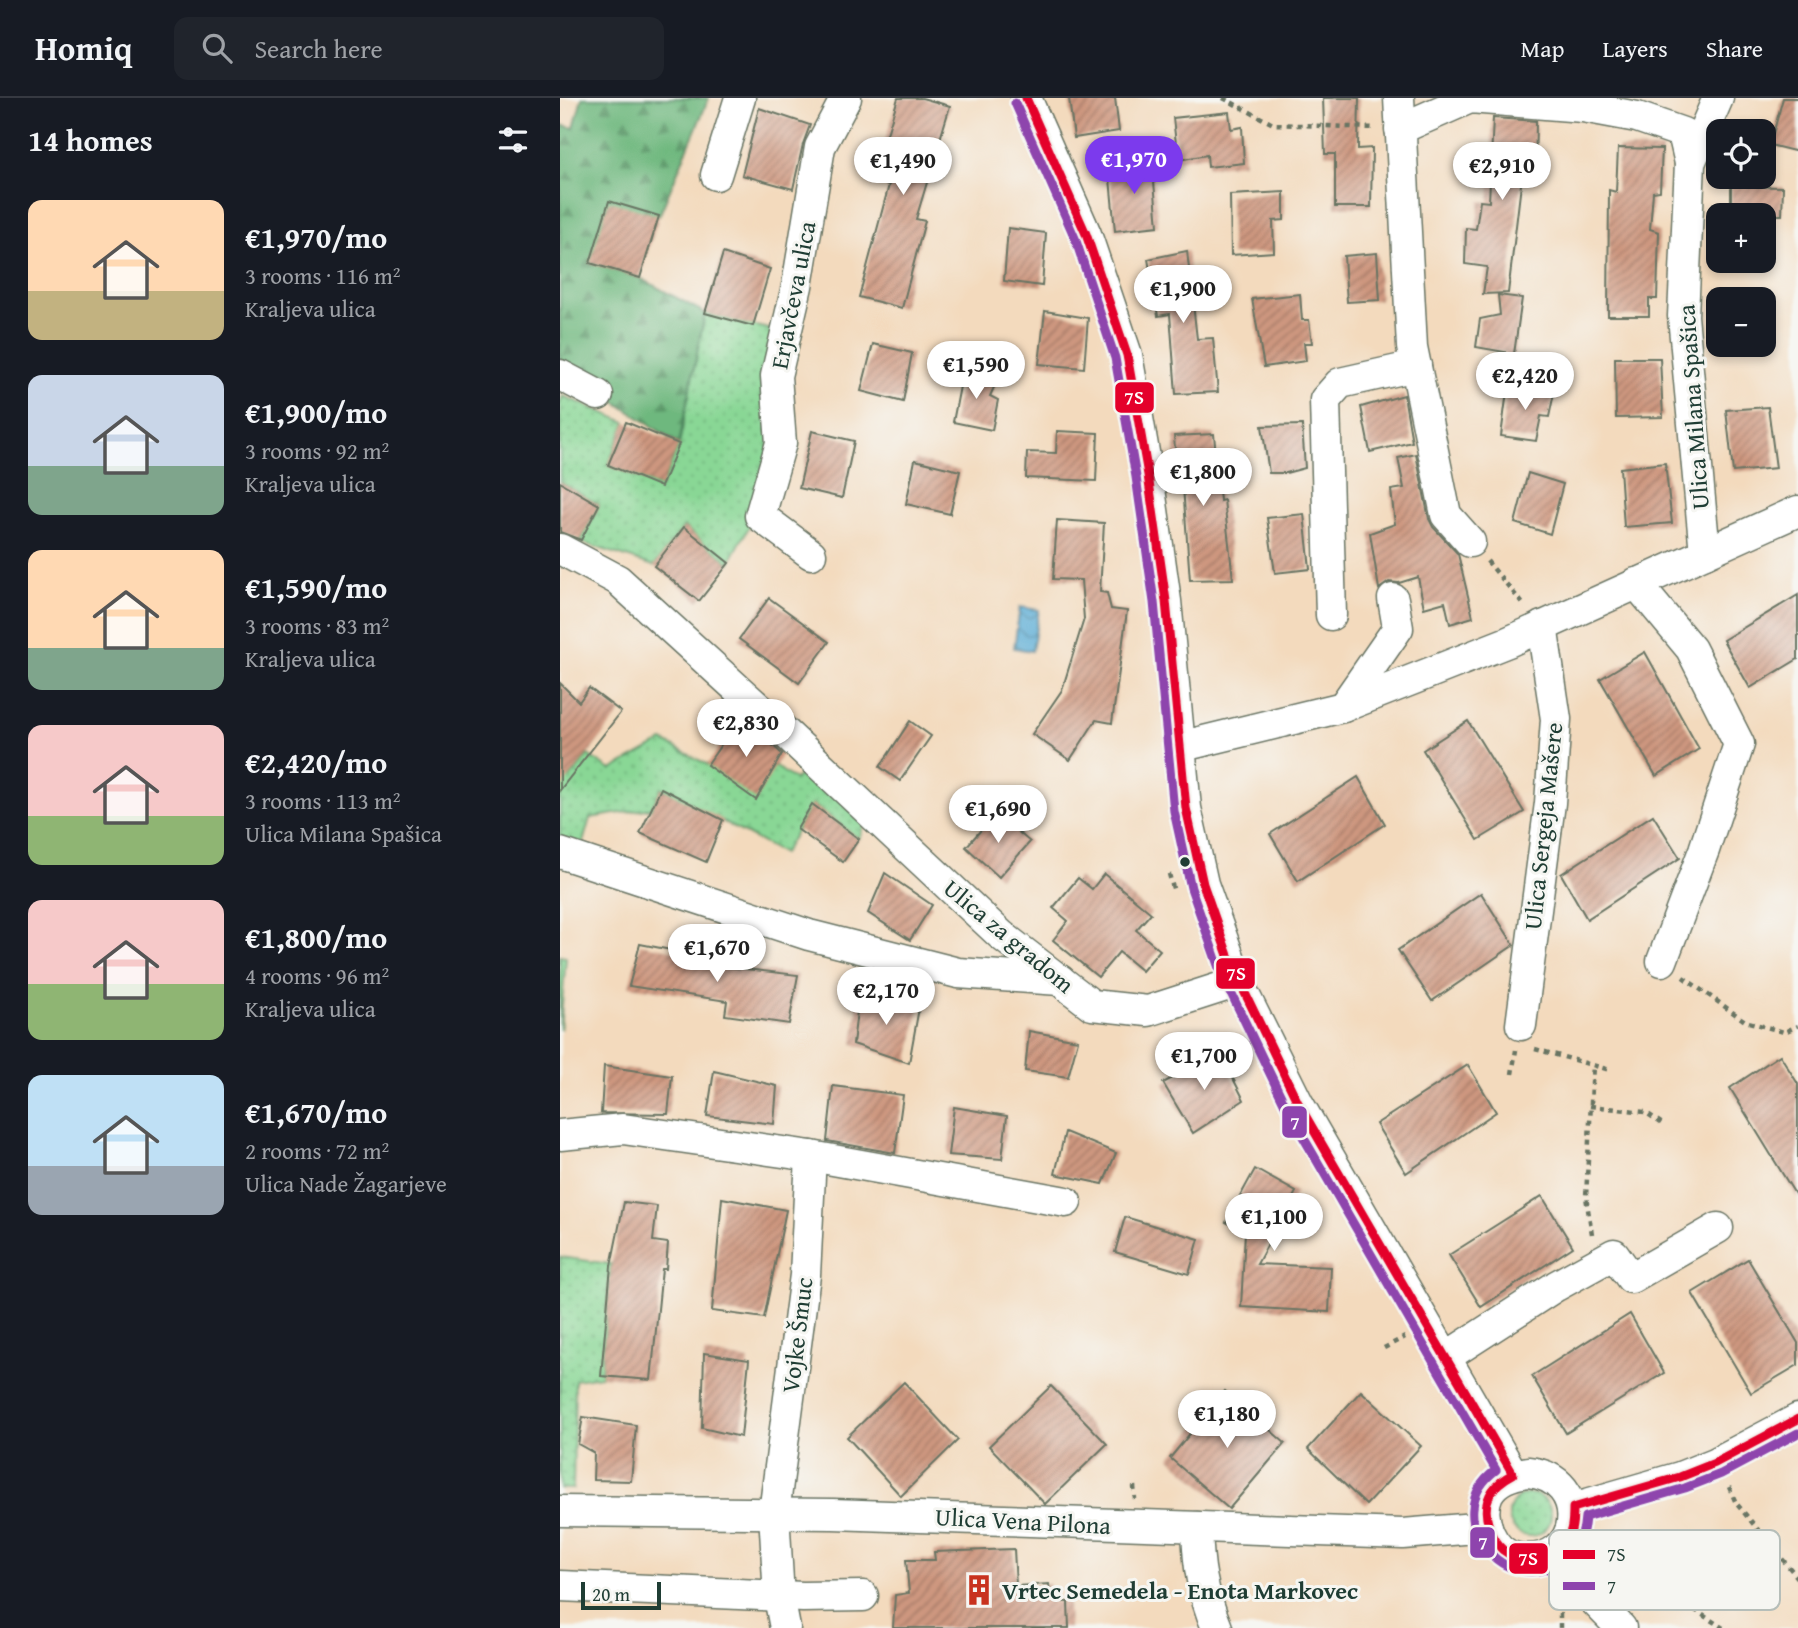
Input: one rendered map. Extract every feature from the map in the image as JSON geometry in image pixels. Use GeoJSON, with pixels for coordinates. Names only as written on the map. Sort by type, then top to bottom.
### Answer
{"type":"FeatureCollection","features":[{"type":"Feature","properties":{"kind":"street"},"geometry":{"type":"LineString","coordinates":[[716,175],[740,98]]}},
{"type":"Feature","properties":{"kind":"street","name":"Erjavčeva ulica"},"geometry":{"type":"LineString","coordinates":[[811,554],[760,516],[780,443],[776,376],[796,286],[820,147],[846,98]]}},
{"type":"Feature","properties":{"kind":"street"},"geometry":{"type":"LineString","coordinates":[[1026,98],[1086,234],[1127,355],[1166,601],[1186,808],[1203,884],[1238,982],[1298,1103],[1513,1474]]}},
{"type":"Feature","properties":{"kind":"street"},"geometry":{"type":"LineString","coordinates":[[1399,98],[1412,347],[1446,515],[1471,542]]}},
{"type":"Feature","properties":{"kind":"street"},"geometry":{"type":"LineString","coordinates":[[1400,129],[1470,98],[1583,107],[1637,117],[1683,133],[1690,163]]}},
{"type":"Feature","properties":{"kind":"street","name":"Ulica Milana Spašica"},"geometry":{"type":"LineString","coordinates":[[1705,553],[1683,316],[1690,163],[1718,98]]}},
{"type":"Feature","properties":{"kind":"street"},"geometry":{"type":"LineString","coordinates":[[1331,615],[1325,400],[1340,383],[1416,366]]}},
{"type":"Feature","properties":{"kind":"street"},"geometry":{"type":"LineString","coordinates":[[560,375],[598,395]]}},
{"type":"Feature","properties":{"kind":"street"},"geometry":{"type":"LineString","coordinates":[[1179,747],[1343,706],[1508,642],[1798,511]]}},
{"type":"Feature","properties":{"kind":"street","name":"Ulica za gradom"},"geometry":{"type":"LineString","coordinates":[[560,548],[618,580],[1001,935],[1092,1005],[1148,1010],[1238,982]]}},
{"type":"Feature","properties":{"kind":"street"},"geometry":{"type":"LineString","coordinates":[[1636,583],[1691,649],[1739,744],[1704,850],[1661,961]]}},
{"type":"Feature","properties":{"kind":"street"},"geometry":{"type":"LineString","coordinates":[[1343,706],[1398,628],[1393,599]]}},
{"type":"Feature","properties":{"kind":"street","name":"Ulica Sergeja Mašere"},"geometry":{"type":"LineString","coordinates":[[1523,1039],[1550,803],[1556,719],[1542,626]]}},
{"type":"Feature","properties":{"kind":"street"},"geometry":{"type":"LineString","coordinates":[[560,853],[809,935],[946,970],[1059,980]]}},
{"type":"Feature","properties":{"kind":"street"},"geometry":{"type":"LineString","coordinates":[[560,1135],[623,1129],[811,1156],[1066,1202]]}},
{"type":"Feature","properties":{"kind":"street","name":"Vojke Šmuc"},"geometry":{"type":"LineString","coordinates":[[785,1628],[779,1597],[774,1513],[805,1275],[811,1156]]}},
{"type":"Feature","properties":{"kind":"street"},"geometry":{"type":"LineString","coordinates":[[1446,1357],[1556,1286],[1614,1254],[1631,1278],[1718,1228]]}},
{"type":"Feature","properties":{"kind":"street"},"geometry":{"type":"LineString","coordinates":[[1573,1508],[1681,1477],[1714,1463],[1798,1419]]}},
{"type":"Feature","properties":{"kind":"street"},"geometry":{"type":"LineString","coordinates":[[1549,1554],[1537,1558],[1516,1558],[1503,1552],[1491,1538],[1486,1527],[1484,1508],[1489,1493],[1501,1479],[1513,1474],[1544,1473],[1563,1487],[1573,1508],[1574,1516],[1570,1530]]}},
{"type":"Feature","properties":{"kind":"street","name":"Ulica Vena Pilona"},"geometry":{"type":"LineString","coordinates":[[560,1511],[939,1517],[1403,1534],[1486,1527]]}},
{"type":"Feature","properties":{"kind":"street"},"geometry":{"type":"LineString","coordinates":[[1197,1527],[1204,1595],[1217,1628]]}},
{"type":"Feature","properties":{"kind":"street"},"geometry":{"type":"LineString","coordinates":[[560,1587],[779,1597],[863,1596]]}},
{"type":"Feature","properties":{"kind":"street"},"geometry":{"type":"LineString","coordinates":[[1604,1610],[1621,1628]]}},
{"type":"Feature","properties":{"kind":"path"},"geometry":{"type":"LineString","coordinates":[[1223,98],[1273,124],[1400,129]]}},
{"type":"Feature","properties":{"kind":"path"},"geometry":{"type":"LineString","coordinates":[[1471,542],[1542,626]]}},
{"type":"Feature","properties":{"kind":"path"},"geometry":{"type":"LineString","coordinates":[[1661,961],[1745,1021],[1784,1032],[1798,1026]]}},
{"type":"Feature","properties":{"kind":"path"},"geometry":{"type":"LineString","coordinates":[[1512,1074],[1523,1039],[1610,1070]]}},
{"type":"Feature","properties":{"kind":"path"},"geometry":{"type":"LineString","coordinates":[[1593,1065],[1586,1197],[1593,1240],[1601,1261]]}},
{"type":"Feature","properties":{"kind":"path"},"geometry":{"type":"LineString","coordinates":[[1590,1106],[1645,1112],[1664,1125]]}},
{"type":"Feature","properties":{"kind":"path"},"geometry":{"type":"LineString","coordinates":[[1736,1503],[1758,1530]]}},
{"type":"Feature","properties":{"kind":"path"},"geometry":{"type":"LineString","coordinates":[[1780,1556],[1798,1578]]}},
{"type":"Feature","properties":{"kind":"path"},"geometry":{"type":"LineString","coordinates":[[1695,1610],[1723,1628]]}},
{"type":"Feature","properties":{"kind":"green space"},"geometry":{"type":"Polygon","coordinates":[[[582,98],[709,98],[659,216],[591,263],[640,278],[705,313],[679,444],[560,365],[560,125],[574,128],[582,98]]]}},
{"type":"Feature","properties":{"kind":"green space"},"geometry":{"type":"Polygon","coordinates":[[[705,313],[772,330],[770,441],[751,523],[729,563],[684,527],[654,566],[580,542],[599,505],[560,482],[560,403],[563,396],[626,422],[608,465],[661,487],[679,444],[705,313]]]}},
{"type":"Feature","properties":{"kind":"green space"},"geometry":{"type":"Polygon","coordinates":[[[663,741],[708,765],[775,766],[795,780],[811,763],[867,816],[859,839],[812,804],[783,854],[661,788],[652,808],[590,818],[582,846],[560,845],[560,771],[570,778],[588,755],[611,770],[663,741]]]}},
{"type":"Feature","properties":{"kind":"green space"},"geometry":{"type":"Polygon","coordinates":[[[560,956],[566,957],[560,1030],[560,956]]]}},
{"type":"Feature","properties":{"kind":"green space"},"geometry":{"type":"Polygon","coordinates":[[[560,1257],[611,1264],[601,1376],[575,1380],[573,1489],[560,1489],[560,1257]]]}},
{"type":"Feature","properties":{"kind":"green space"},"geometry":{"type":"Polygon","coordinates":[[[1530,1494],[1545,1500],[1551,1515],[1545,1530],[1530,1536],[1515,1530],[1509,1515],[1515,1500],[1530,1494]]]}},
{"type":"Feature","properties":{"kind":"water"},"geometry":{"type":"Polygon","coordinates":[[[1020,607],[1039,610],[1032,651],[1014,648],[1020,607]]]}},
{"type":"Feature","properties":{"kind":"building"},"geometry":{"type":"Polygon","coordinates":[[[898,98],[922,98],[950,106],[916,219],[925,221],[902,308],[859,297],[889,185],[873,180],[898,98]]]}},
{"type":"Feature","properties":{"kind":"building"},"geometry":{"type":"Polygon","coordinates":[[[1069,98],[1115,98],[1119,131],[1074,138],[1069,98]]]}},
{"type":"Feature","properties":{"kind":"building"},"geometry":{"type":"Polygon","coordinates":[[[1323,98],[1359,98],[1358,149],[1372,148],[1371,207],[1335,207],[1335,154],[1325,154],[1323,98]]]}},
{"type":"Feature","properties":{"kind":"building"},"geometry":{"type":"Polygon","coordinates":[[[1783,98],[1798,98],[1798,152],[1776,146],[1776,123],[1783,98]]]}},
{"type":"Feature","properties":{"kind":"building"},"geometry":{"type":"Polygon","coordinates":[[[759,108],[810,125],[793,189],[742,175],[759,108]]]}},
{"type":"Feature","properties":{"kind":"building"},"geometry":{"type":"Polygon","coordinates":[[[1229,112],[1231,129],[1242,127],[1244,163],[1208,167],[1207,155],[1178,160],[1173,118],[1229,112]]]}},
{"type":"Feature","properties":{"kind":"building"},"geometry":{"type":"Polygon","coordinates":[[[1493,118],[1536,121],[1535,177],[1522,176],[1508,293],[1483,294],[1487,267],[1465,264],[1466,228],[1476,229],[1480,201],[1489,202],[1493,118]]]}},
{"type":"Feature","properties":{"kind":"building"},"geometry":{"type":"Polygon","coordinates":[[[1618,148],[1662,149],[1660,191],[1653,192],[1650,229],[1659,232],[1657,299],[1649,299],[1649,316],[1608,316],[1609,190],[1616,192],[1618,148]]]}},
{"type":"Feature","properties":{"kind":"building"},"geometry":{"type":"Polygon","coordinates":[[[1152,160],[1158,226],[1115,231],[1109,168],[1152,160]]]}},
{"type":"Feature","properties":{"kind":"building"},"geometry":{"type":"Polygon","coordinates":[[[1783,187],[1782,215],[1776,215],[1776,203],[1731,203],[1731,189],[1783,187]]]}},
{"type":"Feature","properties":{"kind":"building"},"geometry":{"type":"Polygon","coordinates":[[[1284,192],[1284,220],[1273,221],[1274,252],[1231,255],[1230,195],[1284,192]]]}},
{"type":"Feature","properties":{"kind":"building"},"geometry":{"type":"Polygon","coordinates":[[[609,201],[659,216],[640,278],[590,263],[609,201]]]}},
{"type":"Feature","properties":{"kind":"building"},"geometry":{"type":"Polygon","coordinates":[[[1008,228],[1046,233],[1042,286],[1004,281],[1008,228]]]}},
{"type":"Feature","properties":{"kind":"building"},"geometry":{"type":"Polygon","coordinates":[[[1187,251],[1197,339],[1213,338],[1218,392],[1176,394],[1170,314],[1158,316],[1148,259],[1187,251]]]}},
{"type":"Feature","properties":{"kind":"building"},"geometry":{"type":"Polygon","coordinates":[[[723,253],[770,269],[753,326],[705,313],[723,253]]]}},
{"type":"Feature","properties":{"kind":"building"},"geometry":{"type":"Polygon","coordinates":[[[1377,253],[1380,300],[1347,302],[1344,256],[1377,253]]]}},
{"type":"Feature","properties":{"kind":"building"},"geometry":{"type":"Polygon","coordinates":[[[1300,294],[1302,320],[1309,320],[1312,343],[1304,343],[1306,361],[1264,367],[1252,299],[1300,294]]]}},
{"type":"Feature","properties":{"kind":"building"},"geometry":{"type":"Polygon","coordinates":[[[1498,295],[1522,298],[1513,361],[1506,361],[1505,352],[1476,347],[1480,319],[1500,315],[1498,295]]]}},
{"type":"Feature","properties":{"kind":"building"},"geometry":{"type":"Polygon","coordinates":[[[1045,311],[1088,318],[1084,368],[1039,364],[1045,311]]]}},
{"type":"Feature","properties":{"kind":"building"},"geometry":{"type":"Polygon","coordinates":[[[873,344],[912,353],[903,402],[861,391],[873,344]]]}},
{"type":"Feature","properties":{"kind":"building"},"geometry":{"type":"Polygon","coordinates":[[[1615,358],[1660,358],[1663,417],[1616,418],[1615,358]]]}},
{"type":"Feature","properties":{"kind":"building"},"geometry":{"type":"Polygon","coordinates":[[[964,366],[996,383],[990,396],[998,400],[992,430],[953,422],[964,366]]]}},
{"type":"Feature","properties":{"kind":"building"},"geometry":{"type":"Polygon","coordinates":[[[1508,384],[1554,393],[1549,417],[1541,416],[1536,441],[1501,436],[1508,384]]]}},
{"type":"Feature","properties":{"kind":"building"},"geometry":{"type":"Polygon","coordinates":[[[1404,395],[1412,442],[1370,452],[1361,407],[1404,395]]]}},
{"type":"Feature","properties":{"kind":"building"},"geometry":{"type":"Polygon","coordinates":[[[1768,407],[1776,468],[1733,472],[1726,410],[1768,407]]]}},
{"type":"Feature","properties":{"kind":"building"},"geometry":{"type":"Polygon","coordinates":[[[626,422],[679,444],[661,487],[608,465],[626,422]]]}},
{"type":"Feature","properties":{"kind":"building"},"geometry":{"type":"Polygon","coordinates":[[[1302,425],[1305,468],[1286,473],[1269,473],[1262,426],[1302,425]]]}},
{"type":"Feature","properties":{"kind":"building"},"geometry":{"type":"Polygon","coordinates":[[[812,431],[854,441],[842,498],[799,488],[812,431]]]}},
{"type":"Feature","properties":{"kind":"building"},"geometry":{"type":"Polygon","coordinates":[[[1057,431],[1098,433],[1096,481],[1026,478],[1027,452],[1056,453],[1057,431]]]}},
{"type":"Feature","properties":{"kind":"building"},"geometry":{"type":"Polygon","coordinates":[[[1214,434],[1220,501],[1224,500],[1233,579],[1190,580],[1183,487],[1178,487],[1174,436],[1214,434]]]}},
{"type":"Feature","properties":{"kind":"building"},"geometry":{"type":"Polygon","coordinates":[[[1416,454],[1429,519],[1458,554],[1473,617],[1450,624],[1445,602],[1424,608],[1418,577],[1399,583],[1389,582],[1379,589],[1370,533],[1395,524],[1391,490],[1404,488],[1398,458],[1416,454]]]}},
{"type":"Feature","properties":{"kind":"building"},"geometry":{"type":"Polygon","coordinates":[[[915,460],[960,471],[950,514],[906,504],[915,460]]]}},
{"type":"Feature","properties":{"kind":"building"},"geometry":{"type":"Polygon","coordinates":[[[1665,463],[1672,523],[1624,527],[1620,468],[1665,463]]]}},
{"type":"Feature","properties":{"kind":"building"},"geometry":{"type":"Polygon","coordinates":[[[1528,473],[1563,484],[1550,534],[1515,523],[1528,473]]]}},
{"type":"Feature","properties":{"kind":"building"},"geometry":{"type":"Polygon","coordinates":[[[560,482],[599,505],[581,540],[560,532],[560,482]]]}},
{"type":"Feature","properties":{"kind":"building"},"geometry":{"type":"Polygon","coordinates":[[[1304,514],[1310,569],[1275,573],[1267,518],[1304,514]]]}},
{"type":"Feature","properties":{"kind":"building"},"geometry":{"type":"Polygon","coordinates":[[[1057,520],[1104,523],[1100,592],[1107,593],[1111,609],[1127,611],[1112,723],[1096,720],[1070,760],[1032,734],[1062,690],[1084,619],[1081,580],[1053,579],[1057,520]]]}},
{"type":"Feature","properties":{"kind":"building"},"geometry":{"type":"Polygon","coordinates":[[[684,527],[729,563],[699,601],[654,566],[684,527]]]}},
{"type":"Feature","properties":{"kind":"building"},"geometry":{"type":"Polygon","coordinates":[[[1798,595],[1798,659],[1750,688],[1723,640],[1798,595]]]}},
{"type":"Feature","properties":{"kind":"building"},"geometry":{"type":"Polygon","coordinates":[[[769,598],[829,642],[799,683],[739,639],[769,598]]]}},
{"type":"Feature","properties":{"kind":"building"},"geometry":{"type":"Polygon","coordinates":[[[1645,652],[1699,749],[1656,776],[1600,679],[1645,652]]]}},
{"type":"Feature","properties":{"kind":"building"},"geometry":{"type":"Polygon","coordinates":[[[560,683],[579,702],[589,688],[621,712],[560,790],[560,683]]]}},
{"type":"Feature","properties":{"kind":"building"},"geometry":{"type":"Polygon","coordinates":[[[741,716],[782,754],[756,800],[707,765],[741,716]]]}},
{"type":"Feature","properties":{"kind":"building"},"geometry":{"type":"Polygon","coordinates":[[[910,721],[931,736],[900,781],[880,767],[910,721]]]}},
{"type":"Feature","properties":{"kind":"building"},"geometry":{"type":"Polygon","coordinates":[[[1468,721],[1524,812],[1478,840],[1423,750],[1468,721]]]}},
{"type":"Feature","properties":{"kind":"building"},"geometry":{"type":"Polygon","coordinates":[[[1358,777],[1385,824],[1298,881],[1270,834],[1358,777]]]}},
{"type":"Feature","properties":{"kind":"building"},"geometry":{"type":"Polygon","coordinates":[[[661,788],[723,820],[706,862],[640,833],[661,788]]]}},
{"type":"Feature","properties":{"kind":"building"},"geometry":{"type":"Polygon","coordinates":[[[812,804],[859,839],[843,862],[797,829],[812,804]]]}},
{"type":"Feature","properties":{"kind":"building"},"geometry":{"type":"Polygon","coordinates":[[[996,813],[1030,842],[999,877],[966,847],[996,813]]]}},
{"type":"Feature","properties":{"kind":"building"},"geometry":{"type":"Polygon","coordinates":[[[1653,815],[1680,858],[1587,919],[1561,874],[1653,815]]]}},
{"type":"Feature","properties":{"kind":"building"},"geometry":{"type":"Polygon","coordinates":[[[885,873],[932,905],[910,940],[868,913],[885,873]]]}},
{"type":"Feature","properties":{"kind":"building"},"geometry":{"type":"Polygon","coordinates":[[[1104,874],[1151,913],[1136,930],[1160,950],[1142,971],[1119,952],[1098,977],[1053,940],[1068,921],[1053,908],[1078,878],[1092,889],[1104,874]]]}},
{"type":"Feature","properties":{"kind":"building"},"geometry":{"type":"Polygon","coordinates":[[[1481,893],[1514,945],[1432,1001],[1398,950],[1481,893]]]}},
{"type":"Feature","properties":{"kind":"building"},"geometry":{"type":"Polygon","coordinates":[[[640,944],[702,956],[700,964],[798,975],[789,1024],[725,1015],[727,1001],[629,986],[640,944]]]}},
{"type":"Feature","properties":{"kind":"building"},"geometry":{"type":"Polygon","coordinates":[[[859,995],[919,1008],[909,1063],[853,1044],[859,995]]]}},
{"type":"Feature","properties":{"kind":"building"},"geometry":{"type":"Polygon","coordinates":[[[1029,1031],[1078,1040],[1068,1077],[1025,1071],[1029,1031]]]}},
{"type":"Feature","properties":{"kind":"building"},"geometry":{"type":"Polygon","coordinates":[[[1220,1053],[1244,1100],[1193,1133],[1163,1083],[1220,1053]]]}},
{"type":"Feature","properties":{"kind":"building"},"geometry":{"type":"Polygon","coordinates":[[[1780,1055],[1798,1084],[1798,1199],[1730,1088],[1780,1055]]]}},
{"type":"Feature","properties":{"kind":"building"},"geometry":{"type":"Polygon","coordinates":[[[1468,1065],[1496,1112],[1406,1173],[1376,1124],[1468,1065]]]}},
{"type":"Feature","properties":{"kind":"building"},"geometry":{"type":"Polygon","coordinates":[[[604,1066],[672,1076],[668,1114],[601,1113],[604,1066]]]}},
{"type":"Feature","properties":{"kind":"building"},"geometry":{"type":"Polygon","coordinates":[[[714,1071],[777,1086],[774,1124],[707,1116],[714,1071]]]}},
{"type":"Feature","properties":{"kind":"building"},"geometry":{"type":"Polygon","coordinates":[[[833,1086],[903,1095],[895,1153],[827,1141],[833,1086]]]}},
{"type":"Feature","properties":{"kind":"building"},"geometry":{"type":"Polygon","coordinates":[[[954,1107],[1007,1116],[1002,1159],[948,1155],[954,1107]]]}},
{"type":"Feature","properties":{"kind":"building"},"geometry":{"type":"Polygon","coordinates":[[[1065,1132],[1116,1153],[1103,1184],[1055,1174],[1065,1132]]]}},
{"type":"Feature","properties":{"kind":"building"},"geometry":{"type":"Polygon","coordinates":[[[1255,1169],[1296,1192],[1257,1264],[1331,1267],[1329,1312],[1241,1307],[1245,1232],[1226,1222],[1255,1169]]]}},
{"type":"Feature","properties":{"kind":"building"},"geometry":{"type":"Polygon","coordinates":[[[1542,1196],[1573,1247],[1481,1307],[1449,1255],[1542,1196]]]}},
{"type":"Feature","properties":{"kind":"building"},"geometry":{"type":"Polygon","coordinates":[[[722,1198],[786,1210],[764,1318],[712,1311],[722,1198]]]}},
{"type":"Feature","properties":{"kind":"building"},"geometry":{"type":"Polygon","coordinates":[[[624,1202],[657,1206],[653,1241],[668,1243],[666,1269],[662,1269],[651,1380],[601,1376],[611,1266],[624,1202]]]}},
{"type":"Feature","properties":{"kind":"building"},"geometry":{"type":"Polygon","coordinates":[[[1125,1217],[1199,1239],[1189,1274],[1115,1252],[1125,1217]]]}},
{"type":"Feature","properties":{"kind":"building"},"geometry":{"type":"Polygon","coordinates":[[[1748,1259],[1798,1343],[1798,1365],[1751,1393],[1692,1293],[1748,1259]]]}},
{"type":"Feature","properties":{"kind":"building"},"geometry":{"type":"Polygon","coordinates":[[[1630,1314],[1664,1373],[1566,1433],[1532,1376],[1630,1314]]]}},
{"type":"Feature","properties":{"kind":"building"},"geometry":{"type":"Polygon","coordinates":[[[704,1353],[749,1360],[741,1437],[702,1428],[704,1353]]]}},
{"type":"Feature","properties":{"kind":"building"},"geometry":{"type":"Polygon","coordinates":[[[904,1382],[958,1440],[901,1496],[847,1437],[904,1382]]]}},
{"type":"Feature","properties":{"kind":"building"},"geometry":{"type":"Polygon","coordinates":[[[1051,1386],[1107,1444],[1045,1504],[989,1446],[1051,1386]]]}},
{"type":"Feature","properties":{"kind":"building"},"geometry":{"type":"Polygon","coordinates":[[[1225,1391],[1285,1443],[1229,1509],[1170,1458],[1225,1391]]]}},
{"type":"Feature","properties":{"kind":"building"},"geometry":{"type":"Polygon","coordinates":[[[1361,1391],[1421,1446],[1366,1505],[1308,1449],[1361,1391]]]}},
{"type":"Feature","properties":{"kind":"building"},"geometry":{"type":"Polygon","coordinates":[[[583,1417],[636,1425],[631,1481],[593,1480],[594,1453],[578,1444],[583,1417]]]}},
{"type":"Feature","properties":{"kind":"building","name":"Vrtec Semedela - Enota Markovec"},"geometry":{"type":"Polygon","coordinates":[[[1014,1549],[1016,1586],[1049,1584],[1051,1601],[1068,1602],[1069,1628],[893,1628],[895,1595],[909,1593],[906,1560],[935,1560],[934,1552],[1014,1549]]]}},
{"type":"Feature","properties":{"kind":"transit line","name":"7S"},"geometry":{"type":"LineString","coordinates":[[1026,98],[1086,234],[1127,355],[1166,601],[1186,808],[1203,884],[1231,964],[1298,1103],[1513,1474],[1493,1489],[1487,1502],[1487,1518],[1494,1539],[1503,1550],[1522,1558],[1549,1553]]}},
{"type":"Feature","properties":{"kind":"transit line","name":"7"},"geometry":{"type":"LineString","coordinates":[[1015,103],[1075,238],[1115,358],[1154,602],[1174,811],[1191,888],[1219,968],[1287,1109],[1496,1470],[1479,1489],[1473,1509],[1476,1530],[1486,1548],[1501,1562],[1521,1570],[1542,1570],[1549,1566]]}},
{"type":"Feature","properties":{"kind":"transit line","name":"7S"},"geometry":{"type":"LineString","coordinates":[[1570,1530],[1573,1508],[1680,1477],[1715,1463],[1798,1419]]}},
{"type":"Feature","properties":{"kind":"transit line","name":"7"},"geometry":{"type":"LineString","coordinates":[[1583,1530],[1585,1517],[1685,1488],[1721,1474],[1798,1433]]}},
{"type":"Feature","properties":{"kind":"place","name":"Vrtec Semedela - Enota Markovec"},"geometry":{"type":"Point","coordinates":[979,1590]}}]}
